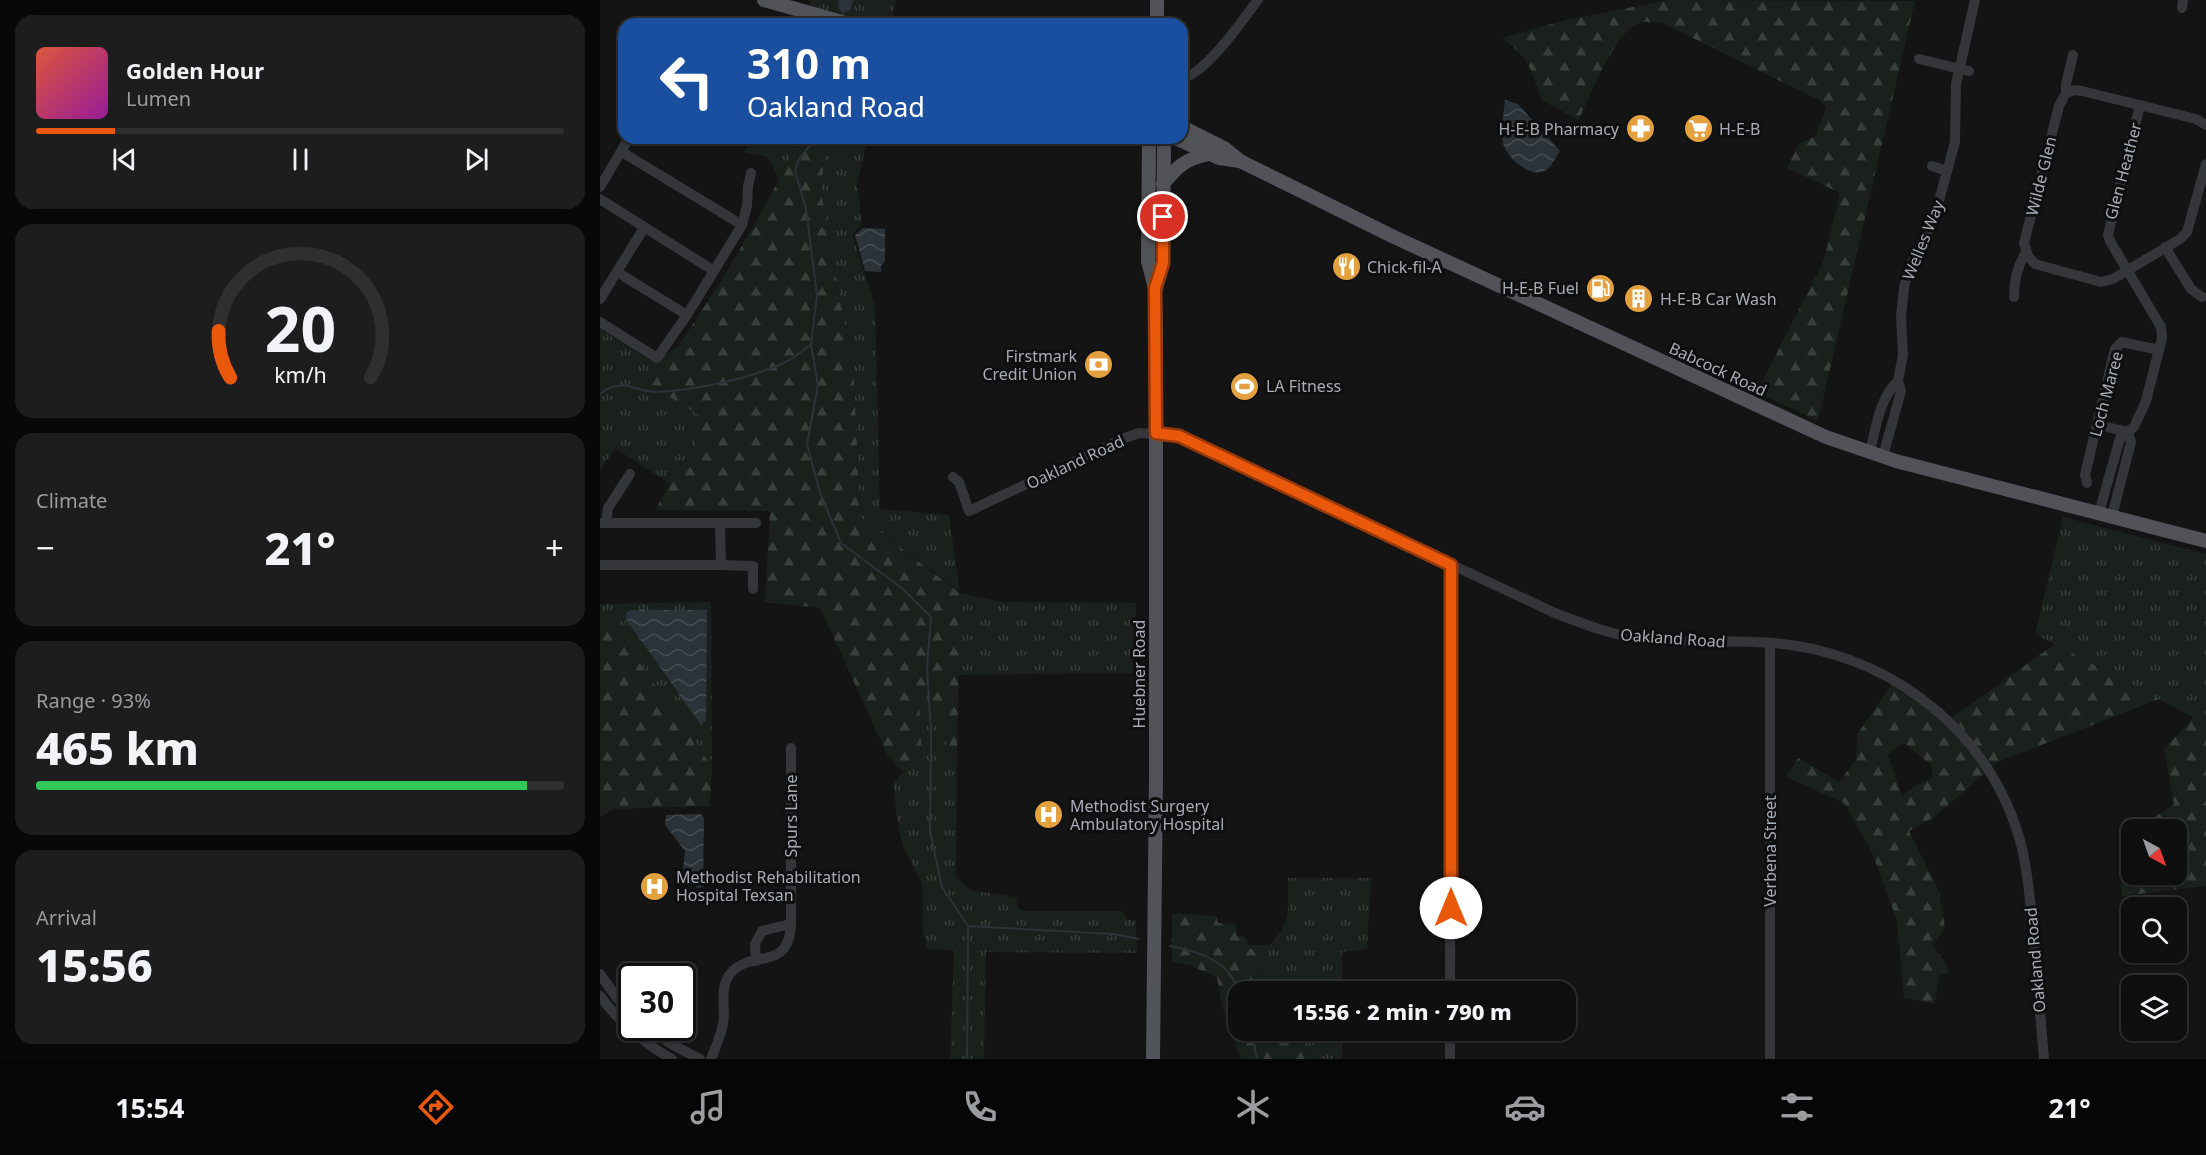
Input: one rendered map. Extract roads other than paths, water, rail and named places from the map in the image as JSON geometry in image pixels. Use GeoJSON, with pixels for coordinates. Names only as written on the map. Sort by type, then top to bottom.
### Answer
{"type":"FeatureCollection","features":[{"type":"Feature","properties":{"kind":"main road"},"geometry":{"type":"LineString","coordinates":[[764,0],[827,18]]}},
{"type":"Feature","properties":{"kind":"main road"},"geometry":{"type":"LineString","coordinates":[[1157,0],[1157,18]]}},
{"type":"Feature","properties":{"kind":"main road","name":"Babcock Road"},"geometry":{"type":"LineString","coordinates":[[1188,130],[1224,147],[1240,161],[1392,236],[1826,437],[1876,454],[2105,515],[2205,537]]}},
{"type":"Feature","properties":{"kind":"main road","name":"Huebner Road"},"geometry":{"type":"LineString","coordinates":[[1149,144],[1148,261],[1155,288],[1156,433],[1153,1059]]}},
{"type":"Feature","properties":{"kind":"main road","name":"Huebner Road"},"geometry":{"type":"LineString","coordinates":[[1155,288],[1163,263],[1164,144]]}},
{"type":"Feature","properties":{"kind":"main road","name":"Babcock Road"},"geometry":{"type":"LineString","coordinates":[[1188,144],[1219,159],[1240,161]]}},
{"type":"Feature","properties":{"kind":"main road"},"geometry":{"type":"LineString","coordinates":[[1163,184],[1183,162],[1193,157],[1209,154]]}},
{"type":"Feature","properties":{"kind":"street"},"geometry":{"type":"LineString","coordinates":[[1188,76],[1193,75],[1213,57],[1258,0]]}},
{"type":"Feature","properties":{"kind":"street","name":"Welles Way"},"geometry":{"type":"LineString","coordinates":[[1876,454],[1901,391],[1898,381],[1903,355],[1902,302],[1907,276],[1935,219],[1947,171],[1956,133],[1956,84],[1964,70],[1975,0]]}},
{"type":"Feature","properties":{"kind":"street","name":"Wilde Glen"},"geometry":{"type":"LineString","coordinates":[[2014,297],[2020,261],[2026,252],[2024,243],[2059,106],[2066,93],[2073,55]]}},
{"type":"Feature","properties":{"kind":"street"},"geometry":{"type":"LineString","coordinates":[[1188,83],[1196,81],[1202,76],[1210,67],[1213,57]]}},
{"type":"Feature","properties":{"kind":"street"},"geometry":{"type":"LineString","coordinates":[[1918,59],[1964,70]]}},
{"type":"Feature","properties":{"kind":"street"},"geometry":{"type":"LineString","coordinates":[[2066,93],[2075,90],[2082,91],[2196,119],[2206,125]]}},
{"type":"Feature","properties":{"kind":"street","name":"Glen Heather"},"geometry":{"type":"LineString","coordinates":[[2105,515],[2131,442],[2128,432],[2134,428],[2143,411],[2162,338],[2161,327],[2110,241],[2109,228],[2140,105]]}},
{"type":"Feature","properties":{"kind":"street"},"geometry":{"type":"LineString","coordinates":[[600,187],[626,144]]}},
{"type":"Feature","properties":{"kind":"street"},"geometry":{"type":"LineString","coordinates":[[622,152],[742,225]]}},
{"type":"Feature","properties":{"kind":"street"},"geometry":{"type":"LineString","coordinates":[[2026,252],[2035,264],[2101,282],[2113,279],[2184,236],[2190,226],[2206,164]]}},
{"type":"Feature","properties":{"kind":"street"},"geometry":{"type":"LineString","coordinates":[[1932,166],[1947,171]]}},
{"type":"Feature","properties":{"kind":"street"},"geometry":{"type":"LineString","coordinates":[[600,322],[657,358],[687,315],[742,225],[751,173]]}},
{"type":"Feature","properties":{"kind":"street"},"geometry":{"type":"LineString","coordinates":[[600,199],[714,271]]}},
{"type":"Feature","properties":{"kind":"street"},"geometry":{"type":"LineString","coordinates":[[600,299],[644,228]]}},
{"type":"Feature","properties":{"kind":"street"},"geometry":{"type":"LineString","coordinates":[[2165,247],[2191,289],[2202,297]]}},
{"type":"Feature","properties":{"kind":"street"},"geometry":{"type":"LineString","coordinates":[[617,272],[687,315]]}},
{"type":"Feature","properties":{"kind":"street","name":"Loch Maree"},"geometry":{"type":"LineString","coordinates":[[2087,483],[2085,475],[2115,349],[2122,342],[2159,350]]}},
{"type":"Feature","properties":{"kind":"street"},"geometry":{"type":"LineString","coordinates":[[2098,425],[2128,432]]}},
{"type":"Feature","properties":{"kind":"street","name":"Oakland Road"},"geometry":{"type":"LineString","coordinates":[[967,506],[1139,433],[1179,436],[1555,613],[1621,635],[1669,641],[1770,643],[1821,651],[1887,675],[1950,722],[1968,741],[1999,787],[2013,820],[2022,847],[2029,891],[2044,1059]]}},
{"type":"Feature","properties":{"kind":"street"},"geometry":{"type":"LineString","coordinates":[[630,474],[608,508],[603,523],[756,523]]}},
{"type":"Feature","properties":{"kind":"street"},"geometry":{"type":"LineString","coordinates":[[720,523],[721,565]]}},
{"type":"Feature","properties":{"kind":"street"},"geometry":{"type":"LineString","coordinates":[[600,565],[753,566],[753,589]]}},
{"type":"Feature","properties":{"kind":"street"},"geometry":{"type":"LineString","coordinates":[[1450,981],[1451,565]]}},
{"type":"Feature","properties":{"kind":"street","name":"Verbena Street"},"geometry":{"type":"LineString","coordinates":[[1770,643],[1770,1059]]}},
{"type":"Feature","properties":{"kind":"street","name":"Spurs Lane"},"geometry":{"type":"LineString","coordinates":[[711,1059],[723,1024],[724,988],[728,977],[743,964],[773,958],[783,950],[790,939],[792,924],[791,748]]}},
{"type":"Feature","properties":{"kind":"street"},"geometry":{"type":"LineString","coordinates":[[756,961],[755,944],[762,931],[792,924]]}},
{"type":"Feature","properties":{"kind":"street"},"geometry":{"type":"LineString","coordinates":[[600,974],[618,999]]}},
{"type":"Feature","properties":{"kind":"street"},"geometry":{"type":"LineString","coordinates":[[600,996],[636,1033],[672,1059]]}},
{"type":"Feature","properties":{"kind":"street"},"geometry":{"type":"LineString","coordinates":[[667,1041],[700,1059]]}},
{"type":"Feature","properties":{"kind":"street"},"geometry":{"type":"LineString","coordinates":[[1450,1041],[1450,1059]]}},
{"type":"Feature","properties":{"kind":"water"},"geometry":{"type":"Polygon","coordinates":[[[1505,100],[1518,104],[1560,151],[1546,170],[1533,172],[1527,170],[1520,166],[1505,149],[1502,122],[1505,100]]]}},
{"type":"Feature","properties":{"kind":"water"},"geometry":{"type":"Polygon","coordinates":[[[863,228],[885,229],[885,261],[881,266],[881,272],[865,271],[855,235],[863,228]]]}},
{"type":"Feature","properties":{"kind":"water"},"geometry":{"type":"Polygon","coordinates":[[[631,610],[707,610],[706,720],[701,725],[626,619],[626,613],[631,610]]]}},
{"type":"Feature","properties":{"kind":"water"},"geometry":{"type":"Polygon","coordinates":[[[701,814],[704,818],[703,887],[697,888],[683,869],[685,851],[665,825],[666,815],[701,814]]]}},
{"type":"Feature","properties":{"kind":"waterway"},"geometry":{"type":"LineString","coordinates":[[845,5],[846,0]]}},
{"type":"Feature","properties":{"kind":"waterway"},"geometry":{"type":"LineString","coordinates":[[842,15],[845,5]]}},
{"type":"Feature","properties":{"kind":"waterway"},"geometry":{"type":"LineString","coordinates":[[811,144],[799,159],[795,171],[806,209],[817,295],[811,345],[818,385],[807,444],[820,493],[841,543],[903,589],[931,617],[927,668],[931,732],[930,831],[942,887],[968,926],[1113,934],[1139,939]]}},
{"type":"Feature","properties":{"kind":"waterway"},"geometry":{"type":"LineString","coordinates":[[600,394],[622,385],[657,392],[724,382],[775,366],[792,358],[812,344]]}},
{"type":"Feature","properties":{"kind":"waterway"},"geometry":{"type":"LineString","coordinates":[[967,1059],[968,927]]}},
{"type":"Feature","properties":{"kind":"waterway"},"geometry":{"type":"LineString","coordinates":[[1170,946],[1212,959],[1235,981]]}},
{"type":"Feature","properties":{"kind":"waterway"},"geometry":{"type":"LineString","coordinates":[[1253,1041],[1257,1059]]}},
{"type":"Feature","properties":{"kind":"place","name":"H-E-B Pharmacy"},"geometry":{"type":"Point","coordinates":[1640,129]}},
{"type":"Feature","properties":{"kind":"place","name":"H-E-B"},"geometry":{"type":"Point","coordinates":[1698,129]}},
{"type":"Feature","properties":{"kind":"place","name":"Chick-fil-A"},"geometry":{"type":"Point","coordinates":[1346,267]}},
{"type":"Feature","properties":{"kind":"place","name":"H-E-B Fuel"},"geometry":{"type":"Point","coordinates":[1600,288]}},
{"type":"Feature","properties":{"kind":"place","name":"H-E-B Car Wash"},"geometry":{"type":"Point","coordinates":[1639,299]}},
{"type":"Feature","properties":{"kind":"place","name":"Firstmark Credit Union"},"geometry":{"type":"Point","coordinates":[1098,365]}},
{"type":"Feature","properties":{"kind":"place","name":"LA Fitness"},"geometry":{"type":"Point","coordinates":[1245,386]}},
{"type":"Feature","properties":{"kind":"place","name":"Methodist Surgery Ambulatory Hospital"},"geometry":{"type":"Point","coordinates":[1049,815]}},
{"type":"Feature","properties":{"kind":"place","name":"Methodist Rehabilitation Hospital Texsan"},"geometry":{"type":"Point","coordinates":[655,886]}}]}
